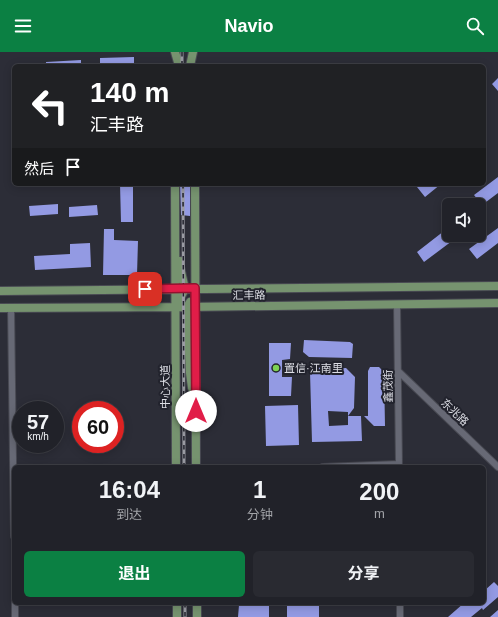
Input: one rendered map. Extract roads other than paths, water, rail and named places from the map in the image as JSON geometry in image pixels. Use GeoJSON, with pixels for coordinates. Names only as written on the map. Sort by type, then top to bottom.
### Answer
{"type":"FeatureCollection","features":[{"type":"Feature","properties":{"kind":"main road"},"geometry":{"type":"LineString","coordinates":[[174,64],[175,52]]}},
{"type":"Feature","properties":{"kind":"main road"},"geometry":{"type":"LineString","coordinates":[[175,52],[178,64]]}},
{"type":"Feature","properties":{"kind":"main road"},"geometry":{"type":"LineString","coordinates":[[191,64],[194,52]]}},
{"type":"Feature","properties":{"kind":"main road"},"geometry":{"type":"LineString","coordinates":[[194,52],[194,64]]}},
{"type":"Feature","properties":{"kind":"main road","name":"中心大道"},"geometry":{"type":"LineString","coordinates":[[175,186],[176,465]]}},
{"type":"Feature","properties":{"kind":"main road","name":"中心大道"},"geometry":{"type":"LineString","coordinates":[[180,186],[180,267],[185,289]]}},
{"type":"Feature","properties":{"kind":"main road"},"geometry":{"type":"LineString","coordinates":[[190,186],[191,266],[195,276]]}},
{"type":"Feature","properties":{"kind":"main road"},"geometry":{"type":"LineString","coordinates":[[195,186],[195,288],[191,307],[189,331],[190,373],[196,411]]}},
{"type":"Feature","properties":{"kind":"main road","name":"中心大道"},"geometry":{"type":"LineString","coordinates":[[175,289],[180,267]]}},
{"type":"Feature","properties":{"kind":"main road","name":"汇丰路"},"geometry":{"type":"LineString","coordinates":[[0,291],[498,286]]}},
{"type":"Feature","properties":{"kind":"main road"},"geometry":{"type":"LineString","coordinates":[[175,307],[185,289]]}},
{"type":"Feature","properties":{"kind":"main road","name":"汇丰路"},"geometry":{"type":"LineString","coordinates":[[0,308],[498,303]]}},
{"type":"Feature","properties":{"kind":"main road"},"geometry":{"type":"LineString","coordinates":[[191,307],[196,411],[196,465]]}},
{"type":"Feature","properties":{"kind":"main road"},"geometry":{"type":"LineString","coordinates":[[176,333],[179,325],[183,324],[186,325],[189,331]]}},
{"type":"Feature","properties":{"kind":"main road"},"geometry":{"type":"LineString","coordinates":[[177,605],[177,617]]}},
{"type":"Feature","properties":{"kind":"main road"},"geometry":{"type":"LineString","coordinates":[[197,605],[197,617]]}},
{"type":"Feature","properties":{"kind":"street","name":"鑫茂街"},"geometry":{"type":"LineString","coordinates":[[397,304],[399,465]]}},
{"type":"Feature","properties":{"kind":"street"},"geometry":{"type":"LineString","coordinates":[[11,307],[13,465]]}},
{"type":"Feature","properties":{"kind":"street","name":"东兆路"},"geometry":{"type":"LineString","coordinates":[[398,371],[498,467]]}},
{"type":"Feature","properties":{"kind":"street"},"geometry":{"type":"LineString","coordinates":[[15,605],[15,617]]}},
{"type":"Feature","properties":{"kind":"street"},"geometry":{"type":"LineString","coordinates":[[400,605],[400,617]]}},
{"type":"Feature","properties":{"kind":"railway"},"geometry":{"type":"LineString","coordinates":[[182,52],[182,64]]}},
{"type":"Feature","properties":{"kind":"railway"},"geometry":{"type":"LineString","coordinates":[[183,186],[184,465]]}},
{"type":"Feature","properties":{"kind":"railway"},"geometry":{"type":"LineString","coordinates":[[185,605],[185,617]]}},
{"type":"Feature","properties":{"kind":"place","name":"置信·江南里"},"geometry":{"type":"Point","coordinates":[276,368]}}]}
